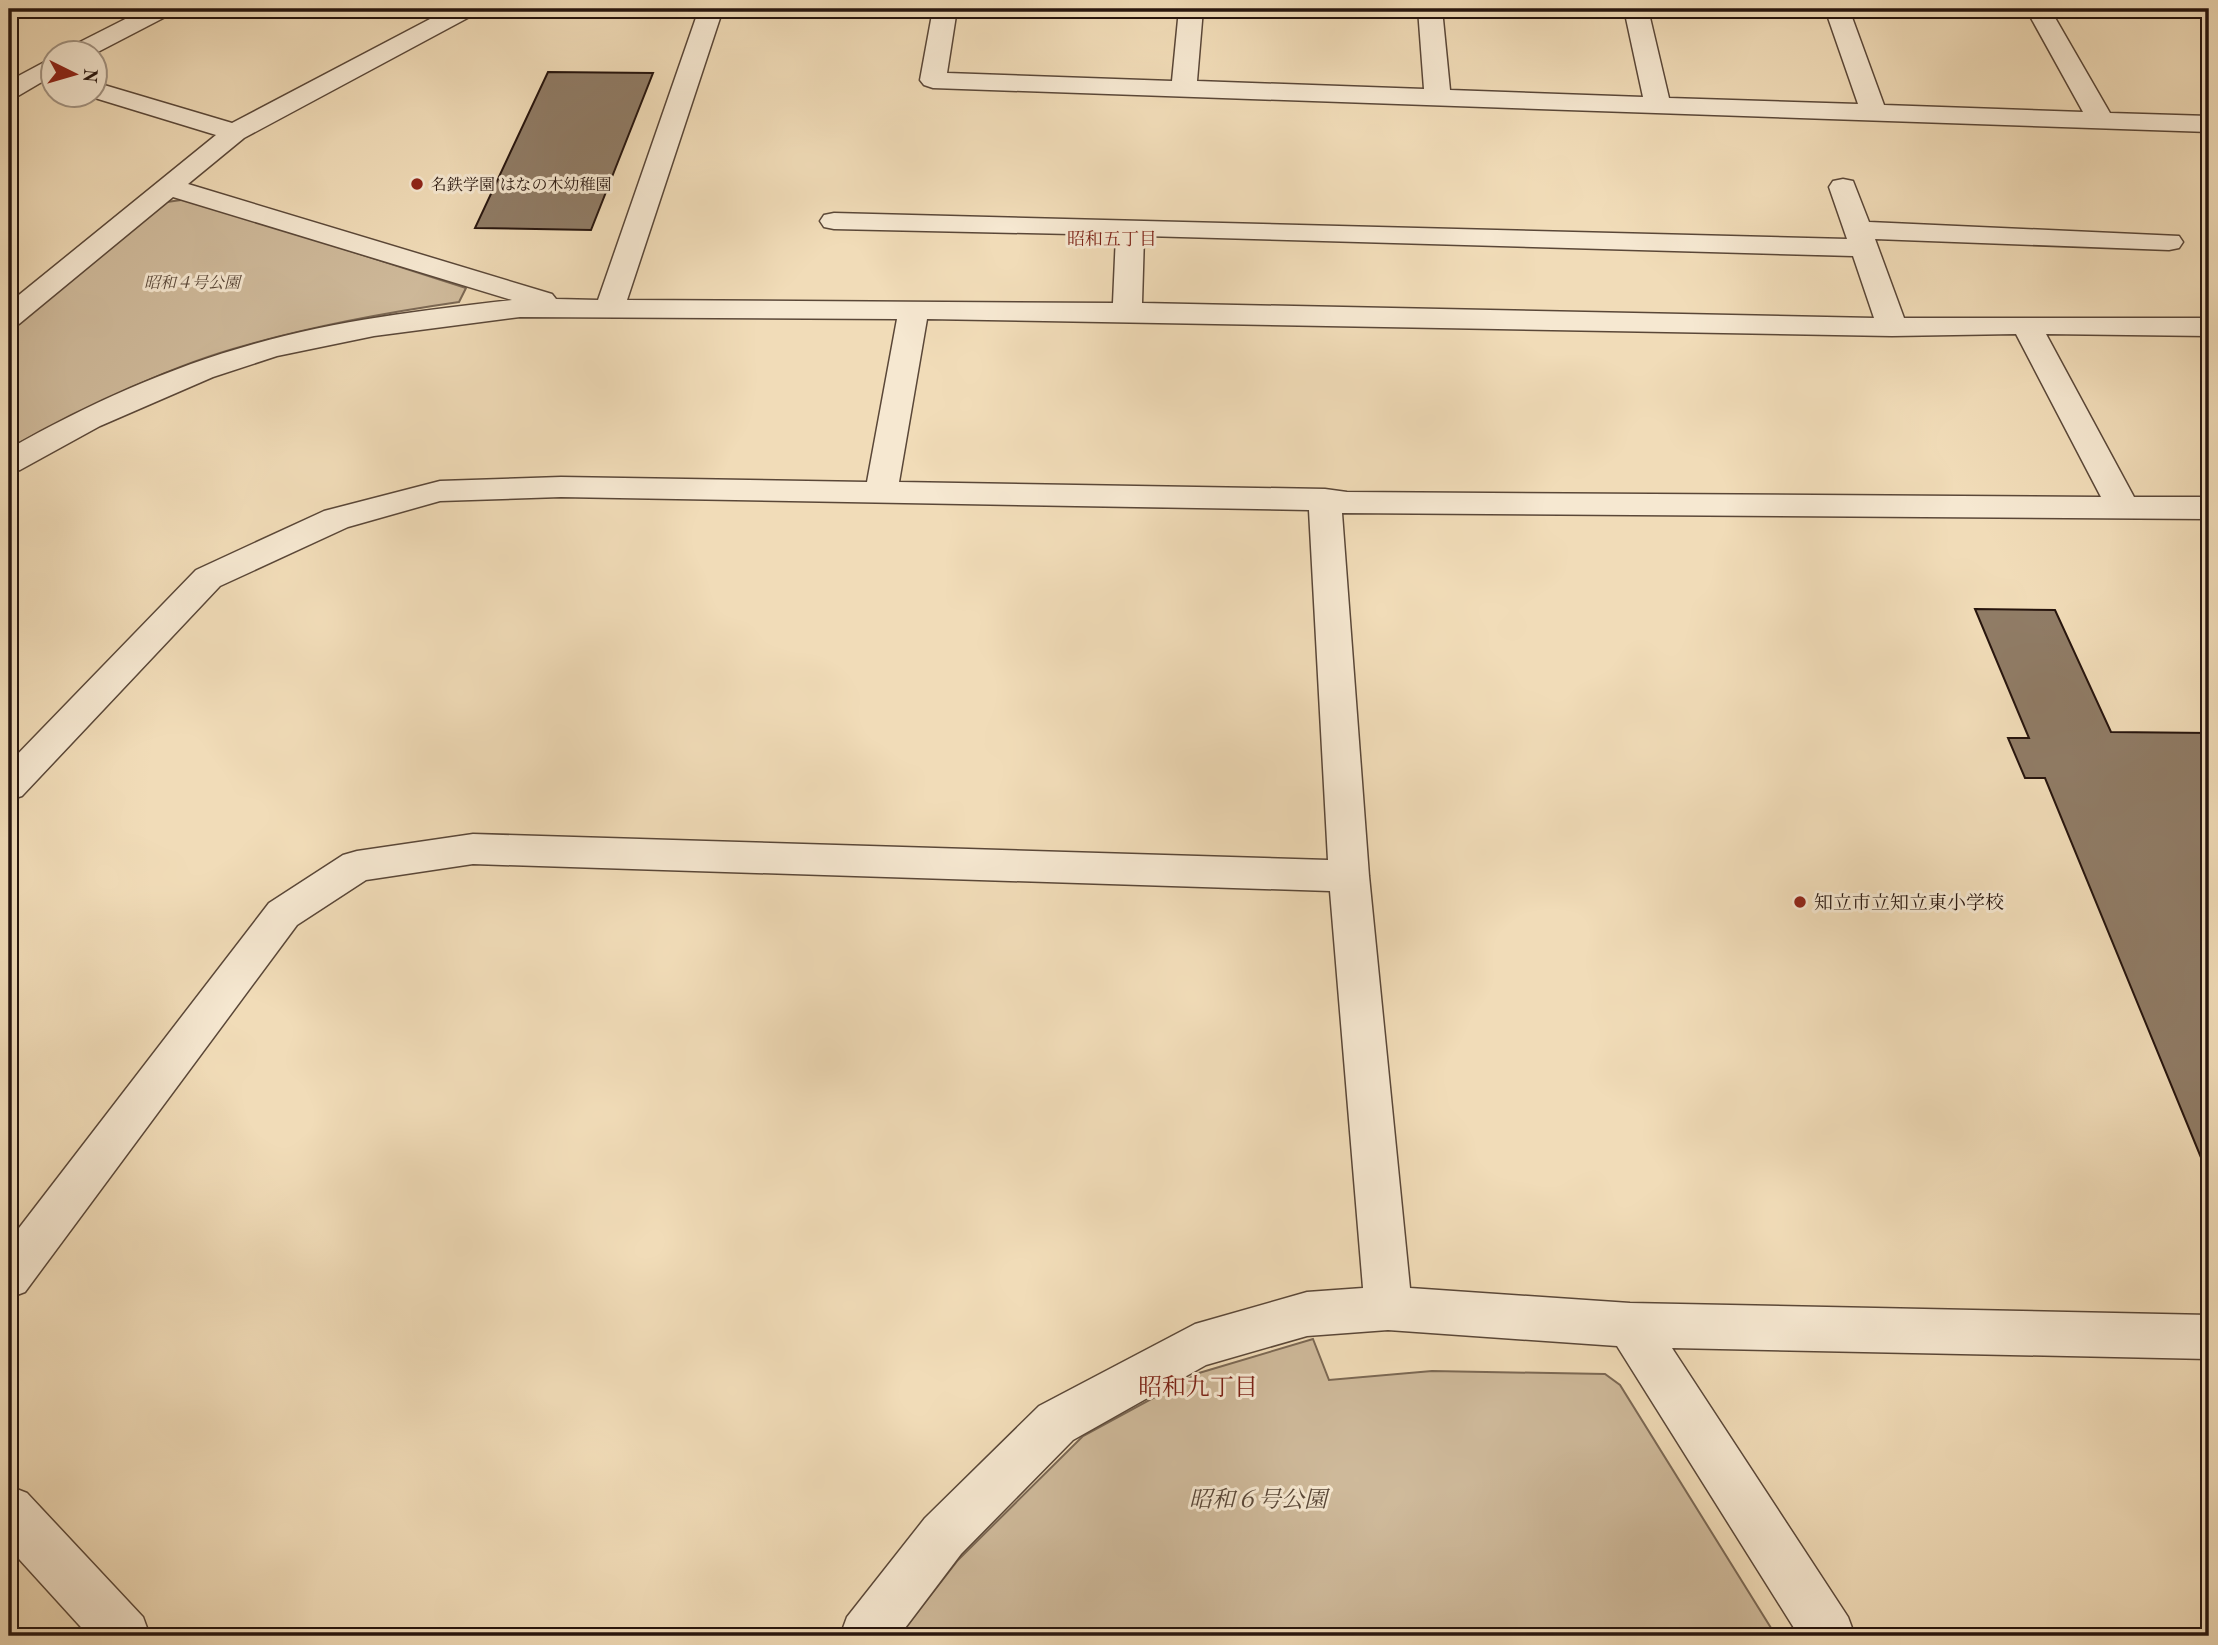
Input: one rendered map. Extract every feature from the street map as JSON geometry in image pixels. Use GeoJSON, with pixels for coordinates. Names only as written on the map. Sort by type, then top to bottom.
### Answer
{"type":"FeatureCollection","features":[{"type":"Feature","properties":{"kind":"street"},"geometry":{"type":"LineString","coordinates":[[106,38],[163,9]]}},
{"type":"Feature","properties":{"kind":"street"},"geometry":{"type":"LineString","coordinates":[[9,318],[235,132],[467,9]]}},
{"type":"Feature","properties":{"kind":"street"},"geometry":{"type":"LineString","coordinates":[[610,308],[712,9]]}},
{"type":"Feature","properties":{"kind":"street"},"geometry":{"type":"LineString","coordinates":[[945,9],[933,80],[2209,124]]}},
{"type":"Feature","properties":{"kind":"street"},"geometry":{"type":"LineString","coordinates":[[1184,89],[1191,9]]}},
{"type":"Feature","properties":{"kind":"street"},"geometry":{"type":"LineString","coordinates":[[1430,9],[1438,99]]}},
{"type":"Feature","properties":{"kind":"street"},"geometry":{"type":"LineString","coordinates":[[1636,9],[1658,107]]}},
{"type":"Feature","properties":{"kind":"street"},"geometry":{"type":"LineString","coordinates":[[1837,9],[1874,113]]}},
{"type":"Feature","properties":{"kind":"street"},"geometry":{"type":"LineString","coordinates":[[2038,9],[2101,120]]}},
{"type":"Feature","properties":{"kind":"street"},"geometry":{"type":"LineString","coordinates":[[9,65],[38,71]]}},
{"type":"Feature","properties":{"kind":"street"},"geometry":{"type":"LineString","coordinates":[[9,92],[38,78]]}},
{"type":"Feature","properties":{"kind":"street"},"geometry":{"type":"LineString","coordinates":[[108,94],[235,132]]}},
{"type":"Feature","properties":{"kind":"street"},"geometry":{"type":"LineString","coordinates":[[169,187],[567,307]]}},
{"type":"Feature","properties":{"kind":"street"},"geometry":{"type":"LineString","coordinates":[[1843,187],[1892,327]]}},
{"type":"Feature","properties":{"kind":"street"},"geometry":{"type":"LineString","coordinates":[[834,221],[2169,242]]}},
{"type":"Feature","properties":{"kind":"street"},"geometry":{"type":"LineString","coordinates":[[1127,312],[1130,226]]}},
{"type":"Feature","properties":{"kind":"street"},"geometry":{"type":"LineString","coordinates":[[9,463],[58,433],[151,391],[232,360],[341,333],[425,319],[520,308],[913,313],[1127,312],[1892,327],[2209,327]]}},
{"type":"Feature","properties":{"kind":"street"},"geometry":{"type":"LineString","coordinates":[[881,492],[913,313]]}},
{"type":"Feature","properties":{"kind":"street"},"geometry":{"type":"LineString","coordinates":[[2026,325],[2123,507]]}},
{"type":"Feature","properties":{"kind":"street"},"geometry":{"type":"LineString","coordinates":[[9,786],[208,578],[336,519],[440,491],[561,487],[1325,500],[1347,503],[2209,508]]}},
{"type":"Feature","properties":{"kind":"street"},"geometry":{"type":"LineString","coordinates":[[1325,500],[1349,876],[1388,1308]]}},
{"type":"Feature","properties":{"kind":"street"},"geometry":{"type":"LineString","coordinates":[[9,1277],[283,914],[357,866],[473,849],[1349,876]]}},
{"type":"Feature","properties":{"kind":"street"},"geometry":{"type":"LineString","coordinates":[[866,1636],[943,1536],[1056,1423],[1195,1346],[1307,1314],[1388,1308],[1630,1325],[2209,1337]]}},
{"type":"Feature","properties":{"kind":"street"},"geometry":{"type":"LineString","coordinates":[[1630,1325],[1829,1636]]}},
{"type":"Feature","properties":{"kind":"street"},"geometry":{"type":"LineString","coordinates":[[9,1510],[124,1636]]}},
{"type":"Feature","properties":{"kind":"green space","name":"昭和４号公園"},"geometry":{"type":"Polygon","coordinates":[[[188,199],[466,288],[459,302],[317,327],[204,358],[119,393],[9,448],[9,329],[167,202],[188,199]]]}},
{"type":"Feature","properties":{"kind":"green space","name":"昭和６号公園"},"geometry":{"type":"Polygon","coordinates":[[[1313,1339],[1329,1380],[1432,1371],[1605,1374],[1620,1385],[1776,1636],[899,1636],[958,1560],[1083,1436],[1199,1373],[1313,1339]]]}},
{"type":"Feature","properties":{"kind":"building"},"geometry":{"type":"Polygon","coordinates":[[[548,72],[653,73],[591,230],[475,228],[548,72]]]}},
{"type":"Feature","properties":{"kind":"building"},"geometry":{"type":"Polygon","coordinates":[[[1975,609],[2055,610],[2111,732],[2209,733],[2209,1177],[2045,778],[2025,778],[2008,738],[2029,738],[1975,609]]]}},
{"type":"Feature","properties":{"kind":"place","name":"名鉄学園 はなの木幼稚園"},"geometry":{"type":"Point","coordinates":[417,184]}},
{"type":"Feature","properties":{"kind":"place","name":"知立市立知立東小学校"},"geometry":{"type":"Point","coordinates":[1800,902]}},
{"type":"Feature","properties":{"kind":"district","name":"昭和五丁目"},"geometry":{"type":"Point","coordinates":[1112,239]}},
{"type":"Feature","properties":{"kind":"district","name":"昭和九丁目"},"geometry":{"type":"Point","coordinates":[1198,1387]}}]}
